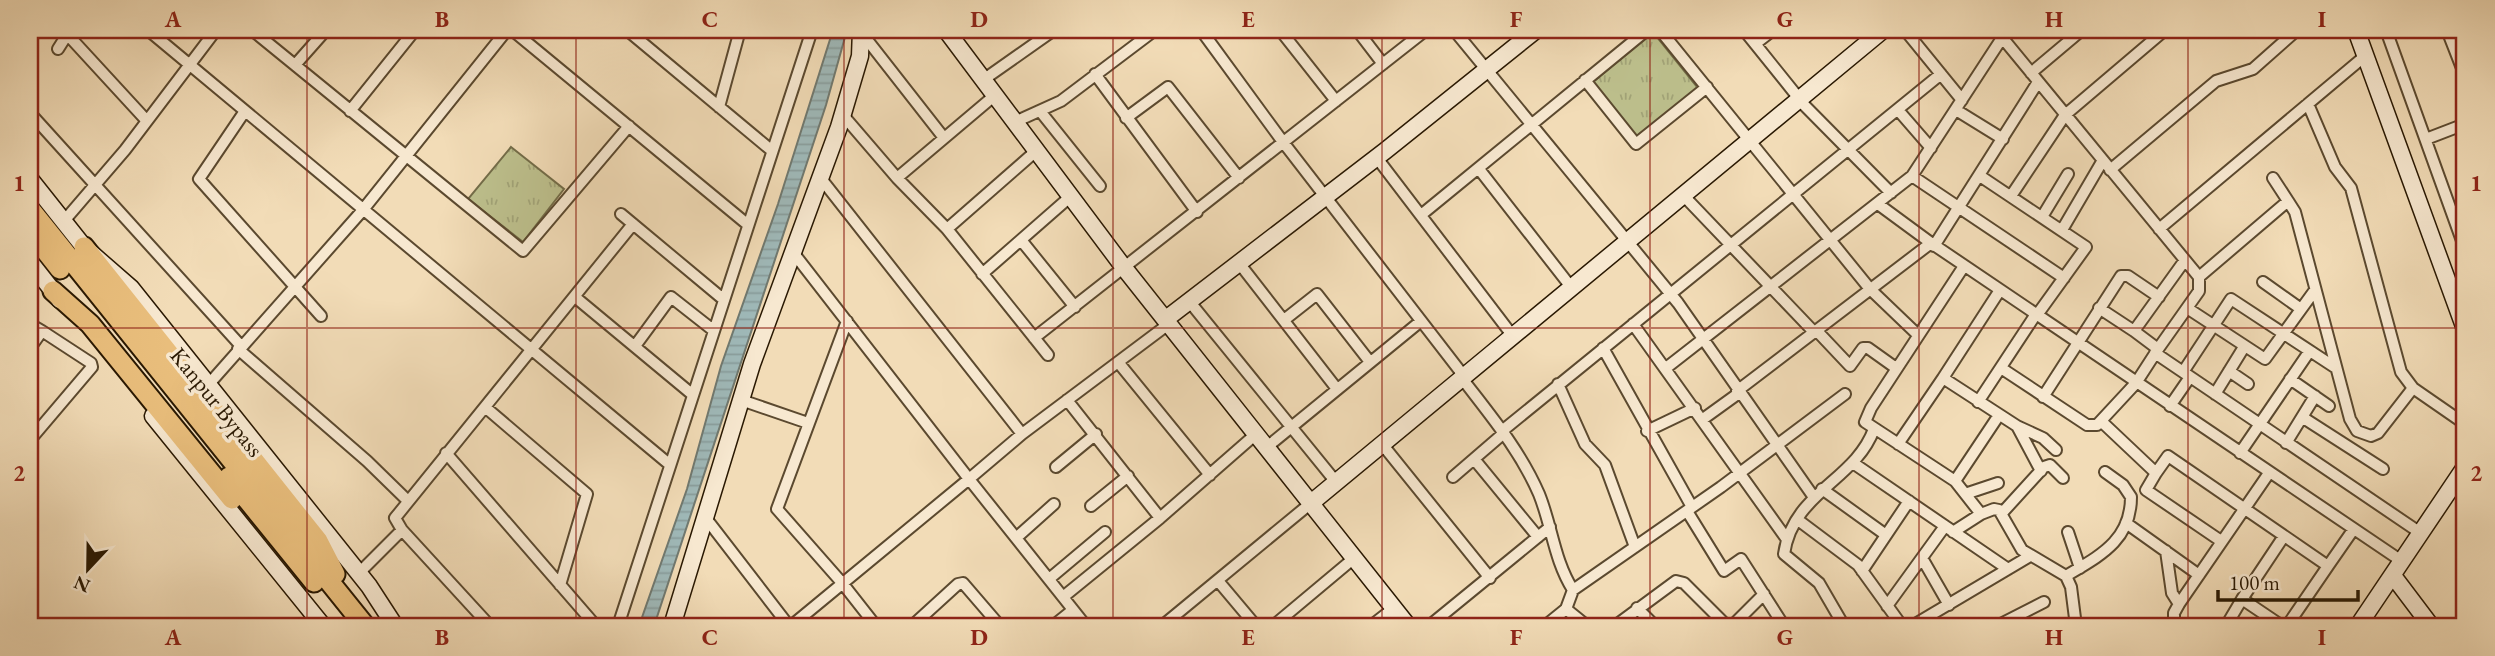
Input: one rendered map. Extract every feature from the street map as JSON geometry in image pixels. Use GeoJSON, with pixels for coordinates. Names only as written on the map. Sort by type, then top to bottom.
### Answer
{"type":"FeatureCollection","features":[{"type":"Feature","properties":{"kind":"highway","name":"Kanpur Bypass"},"geometry":{"type":"LineString","coordinates":[[30,209],[329,591],[349,626]]}},
{"type":"Feature","properties":{"kind":"highway","name":"Kanpur Bypass"},"geometry":{"type":"LineString","coordinates":[[30,231],[329,591],[365,626]]}},
{"type":"Feature","properties":{"kind":"highway"},"geometry":{"type":"LineString","coordinates":[[53,291],[90,324],[280,560],[329,591],[337,578],[318,541],[84,247]]}},
{"type":"Feature","properties":{"kind":"street"},"geometry":{"type":"LineString","coordinates":[[148,30],[362,211],[669,464]]}},
{"type":"Feature","properties":{"kind":"street"},"geometry":{"type":"LineString","coordinates":[[64,221],[97,186],[216,30]]}},
{"type":"Feature","properties":{"kind":"street"},"geometry":{"type":"LineString","coordinates":[[252,30],[523,251],[629,126]]}},
{"type":"Feature","properties":{"kind":"street"},"geometry":{"type":"LineString","coordinates":[[295,65],[326,30]]}},
{"type":"Feature","properties":{"kind":"street"},"geometry":{"type":"LineString","coordinates":[[350,111],[415,30]]}},
{"type":"Feature","properties":{"kind":"street"},"geometry":{"type":"LineString","coordinates":[[209,384],[362,211],[510,30],[747,225]]}},
{"type":"Feature","properties":{"kind":"street"},"geometry":{"type":"LineString","coordinates":[[627,30],[771,150]]}},
{"type":"Feature","properties":{"kind":"street"},"geometry":{"type":"LineString","coordinates":[[719,107],[739,34],[727,30]]}},
{"type":"Feature","properties":{"kind":"street"},"geometry":{"type":"LineString","coordinates":[[618,626],[812,30]]}},
{"type":"Feature","properties":{"kind":"street"},"geometry":{"type":"LineString","coordinates":[[946,30],[1125,269],[1408,626]]}},
{"type":"Feature","properties":{"kind":"street"},"geometry":{"type":"LineString","coordinates":[[983,80],[1054,30]]}},
{"type":"Feature","properties":{"kind":"street"},"geometry":{"type":"LineString","coordinates":[[1015,122],[1061,101],[1155,30]]}},
{"type":"Feature","properties":{"kind":"street"},"geometry":{"type":"LineString","coordinates":[[1201,30],[1503,432],[1538,491],[1558,561],[1573,590]]}},
{"type":"Feature","properties":{"kind":"street"},"geometry":{"type":"LineString","coordinates":[[1280,30],[1336,101]]}},
{"type":"Feature","properties":{"kind":"street"},"geometry":{"type":"LineString","coordinates":[[1357,30],[1383,64]]}},
{"type":"Feature","properties":{"kind":"street"},"geometry":{"type":"LineString","coordinates":[[1034,338],[1426,30]]}},
{"type":"Feature","properties":{"kind":"street"},"geometry":{"type":"LineString","coordinates":[[1454,30],[1670,293],[1776,445],[1817,493],[1886,535]]}},
{"type":"Feature","properties":{"kind":"street"},"geometry":{"type":"LineString","coordinates":[[705,517],[790,626],[1022,434],[1118,362],[1189,301],[1377,158],[1536,30]]}},
{"type":"Feature","properties":{"kind":"street"},"geometry":{"type":"LineString","coordinates":[[1421,215],[1647,30]]}},
{"type":"Feature","properties":{"kind":"street"},"geometry":{"type":"LineString","coordinates":[[1660,30],[1870,289],[1918,335]]}},
{"type":"Feature","properties":{"kind":"street"},"geometry":{"type":"LineString","coordinates":[[1744,30],[1799,99],[1891,193]]}},
{"type":"Feature","properties":{"kind":"street"},"geometry":{"type":"LineString","coordinates":[[1755,44],[1773,30]]}},
{"type":"Feature","properties":{"kind":"street"},"geometry":{"type":"LineString","coordinates":[[1162,626],[1219,582],[1462,376],[1883,30]]}},
{"type":"Feature","properties":{"kind":"street"},"geometry":{"type":"LineString","coordinates":[[1905,30],[1962,100]]}},
{"type":"Feature","properties":{"kind":"street"},"geometry":{"type":"LineString","coordinates":[[1703,419],[1870,289],[1932,245],[2003,139],[2035,77],[2082,30]]}},
{"type":"Feature","properties":{"kind":"street"},"geometry":{"type":"LineString","coordinates":[[2011,196],[2065,115],[2165,30]]}},
{"type":"Feature","properties":{"kind":"street"},"geometry":{"type":"LineString","coordinates":[[2110,170],[2216,81],[2253,69],[2297,30]]}},
{"type":"Feature","properties":{"kind":"street"},"geometry":{"type":"LineString","coordinates":[[2356,30],[2465,329]]}},
{"type":"Feature","properties":{"kind":"street"},"geometry":{"type":"LineString","coordinates":[[2386,30],[2465,249]]}},
{"type":"Feature","properties":{"kind":"street"},"geometry":{"type":"LineString","coordinates":[[2447,30],[2465,76]]}},
{"type":"Feature","properties":{"kind":"street"},"geometry":{"type":"LineString","coordinates":[[672,626],[741,400],[842,114],[860,56],[861,31]]}},
{"type":"Feature","properties":{"kind":"street"},"geometry":{"type":"LineString","coordinates":[[861,31],[944,138]]}},
{"type":"Feature","properties":{"kind":"street"},"geometry":{"type":"LineString","coordinates":[[58,49],[68,32],[147,121]]}},
{"type":"Feature","properties":{"kind":"street"},"geometry":{"type":"LineString","coordinates":[[1666,368],[1912,176],[1956,110],[1999,34],[2199,278],[2199,291],[2136,383],[2102,422],[2087,425],[2001,368]]}},
{"type":"Feature","properties":{"kind":"street"},"geometry":{"type":"LineString","coordinates":[[2159,229],[2365,56]]}},
{"type":"Feature","properties":{"kind":"street"},"geometry":{"type":"LineString","coordinates":[[1096,74],[1197,212]]}},
{"type":"Feature","properties":{"kind":"street"},"geometry":{"type":"LineString","coordinates":[[1453,477],[1558,384],[1941,74]]}},
{"type":"Feature","properties":{"kind":"street"},"geometry":{"type":"LineString","coordinates":[[1585,80],[1636,144],[1707,87]]}},
{"type":"Feature","properties":{"kind":"street"},"geometry":{"type":"LineString","coordinates":[[1126,118],[1168,87],[1239,178]]}},
{"type":"Feature","properties":{"kind":"street"},"geometry":{"type":"LineString","coordinates":[[897,178],[994,96]]}},
{"type":"Feature","properties":{"kind":"street"},"geometry":{"type":"LineString","coordinates":[[2308,104],[2335,167],[2351,188],[2401,372],[2413,388],[2465,424]]}},
{"type":"Feature","properties":{"kind":"street"},"geometry":{"type":"LineString","coordinates":[[1898,110],[1930,148]]}},
{"type":"Feature","properties":{"kind":"street"},"geometry":{"type":"LineString","coordinates":[[1956,110],[2003,139]]}},
{"type":"Feature","properties":{"kind":"street"},"geometry":{"type":"LineString","coordinates":[[245,111],[200,178],[293,288],[321,316]]}},
{"type":"Feature","properties":{"kind":"street"},"geometry":{"type":"LineString","coordinates":[[1040,111],[1100,186]]}},
{"type":"Feature","properties":{"kind":"street"},"geometry":{"type":"LineString","coordinates":[[30,113],[240,347],[367,461],[408,502]]}},
{"type":"Feature","properties":{"kind":"street"},"geometry":{"type":"LineString","coordinates":[[842,114],[897,178],[947,229],[1048,355]]}},
{"type":"Feature","properties":{"kind":"street"},"geometry":{"type":"LineString","coordinates":[[2426,139],[2465,124]]}},
{"type":"Feature","properties":{"kind":"street"},"geometry":{"type":"LineString","coordinates":[[947,229],[1036,151]]}},
{"type":"Feature","properties":{"kind":"street"},"geometry":{"type":"LineString","coordinates":[[1377,158],[1512,335]]}},
{"type":"Feature","properties":{"kind":"street"},"geometry":{"type":"LineString","coordinates":[[2062,230],[2103,160]]}},
{"type":"Feature","properties":{"kind":"street"},"geometry":{"type":"LineString","coordinates":[[1479,169],[1571,288]]}},
{"type":"Feature","properties":{"kind":"street"},"geometry":{"type":"LineString","coordinates":[[2042,217],[2068,174]]}},
{"type":"Feature","properties":{"kind":"street"},"geometry":{"type":"LineString","coordinates":[[819,176],[1022,434]]}},
{"type":"Feature","properties":{"kind":"street"},"geometry":{"type":"LineString","coordinates":[[1912,176],[2064,278]]}},
{"type":"Feature","properties":{"kind":"street"},"geometry":{"type":"LineString","coordinates":[[1978,402],[2036,314],[2086,247],[1980,176]]}},
{"type":"Feature","properties":{"kind":"street"},"geometry":{"type":"LineString","coordinates":[[2273,178],[2295,212],[2350,419],[2363,434],[2378,433],[2413,388]]}},
{"type":"Feature","properties":{"kind":"street"},"geometry":{"type":"LineString","coordinates":[[30,179],[84,247],[131,288],[359,573],[396,626]]}},
{"type":"Feature","properties":{"kind":"street"},"geometry":{"type":"LineString","coordinates":[[1683,195],[1850,366],[1863,348],[1868,348],[1896,368]]}},
{"type":"Feature","properties":{"kind":"street"},"geometry":{"type":"LineString","coordinates":[[982,274],[1071,196]]}},
{"type":"Feature","properties":{"kind":"street"},"geometry":{"type":"LineString","coordinates":[[2199,278],[2288,201]]}},
{"type":"Feature","properties":{"kind":"street"},"geometry":{"type":"LineString","coordinates":[[1878,204],[1932,245],[2403,562]]}},
{"type":"Feature","properties":{"kind":"street"},"geometry":{"type":"LineString","coordinates":[[621,214],[723,299]]}},
{"type":"Feature","properties":{"kind":"street"},"geometry":{"type":"LineString","coordinates":[[490,626],[402,530],[395,518],[633,224]]}},
{"type":"Feature","properties":{"kind":"street"},"geometry":{"type":"LineString","coordinates":[[1021,240],[1075,307]]}},
{"type":"Feature","properties":{"kind":"street"},"geometry":{"type":"LineString","coordinates":[[792,250],[1086,626]]}},
{"type":"Feature","properties":{"kind":"street"},"geometry":{"type":"LineString","coordinates":[[2134,331],[2185,260]]}},
{"type":"Feature","properties":{"kind":"street"},"geometry":{"type":"LineString","coordinates":[[30,261],[323,626]]}},
{"type":"Feature","properties":{"kind":"street"},"geometry":{"type":"LineString","coordinates":[[1239,263],[1337,389]]}},
{"type":"Feature","properties":{"kind":"street"},"geometry":{"type":"LineString","coordinates":[[1964,266],[1896,368],[1865,422],[1955,481],[1968,494],[1981,514]]}},
{"type":"Feature","properties":{"kind":"street"},"geometry":{"type":"LineString","coordinates":[[2043,397],[2099,308],[2124,275],[2159,297]]}},
{"type":"Feature","properties":{"kind":"street"},"geometry":{"type":"LineString","coordinates":[[2263,282],[2301,309]]}},
{"type":"Feature","properties":{"kind":"street"},"geometry":{"type":"LineString","coordinates":[[1898,444],[2000,290]]}},
{"type":"Feature","properties":{"kind":"street"},"geometry":{"type":"LineString","coordinates":[[2187,308],[2265,359],[2315,290]]}},
{"type":"Feature","properties":{"kind":"street"},"geometry":{"type":"LineString","coordinates":[[1283,320],[1317,294],[1370,362]]}},
{"type":"Feature","properties":{"kind":"street"},"geometry":{"type":"LineString","coordinates":[[575,297],[693,395]]}},
{"type":"Feature","properties":{"kind":"street"},"geometry":{"type":"LineString","coordinates":[[635,346],[671,297],[713,330]]}},
{"type":"Feature","properties":{"kind":"street"},"geometry":{"type":"LineString","coordinates":[[2171,406],[2213,326],[2231,299],[2336,368]]}},
{"type":"Feature","properties":{"kind":"street"},"geometry":{"type":"LineString","coordinates":[[1189,301],[1336,482]]}},
{"type":"Feature","properties":{"kind":"street"},"geometry":{"type":"LineString","coordinates":[[2099,308],[2134,331],[2187,375],[2422,534]]}},
{"type":"Feature","properties":{"kind":"street"},"geometry":{"type":"LineString","coordinates":[[847,321],[777,509],[876,626]]}},
{"type":"Feature","properties":{"kind":"street"},"geometry":{"type":"LineString","coordinates":[[1267,447],[1421,321]]}},
{"type":"Feature","properties":{"kind":"street"},"geometry":{"type":"LineString","coordinates":[[30,324],[91,363],[92,367],[30,440]]}},
{"type":"Feature","properties":{"kind":"street"},"geometry":{"type":"LineString","coordinates":[[1633,324],[1786,538]]}},
{"type":"Feature","properties":{"kind":"street"},"geometry":{"type":"LineString","coordinates":[[30,348],[41,331]]}},
{"type":"Feature","properties":{"kind":"street"},"geometry":{"type":"LineString","coordinates":[[2215,394],[2244,347]]}},
{"type":"Feature","properties":{"kind":"street"},"geometry":{"type":"LineString","coordinates":[[1603,348],[1724,571],[1741,559],[1784,626]]}},
{"type":"Feature","properties":{"kind":"street"},"geometry":{"type":"LineString","coordinates":[[2240,453],[2309,352]]}},
{"type":"Feature","properties":{"kind":"street"},"geometry":{"type":"LineString","coordinates":[[1118,362],[1210,475]]}},
{"type":"Feature","properties":{"kind":"street"},"geometry":{"type":"LineString","coordinates":[[2229,371],[2248,384]]}},
{"type":"Feature","properties":{"kind":"street"},"geometry":{"type":"LineString","coordinates":[[1943,378],[2017,426],[2043,438],[2056,450]]}},
{"type":"Feature","properties":{"kind":"street"},"geometry":{"type":"LineString","coordinates":[[2290,379],[2329,406]]}},
{"type":"Feature","properties":{"kind":"street"},"geometry":{"type":"LineString","coordinates":[[1558,384],[1585,444],[1605,465],[1635,547]]}},
{"type":"Feature","properties":{"kind":"street"},"geometry":{"type":"LineString","coordinates":[[1545,626],[1566,608],[1573,590],[1739,473],[1845,394]]}},
{"type":"Feature","properties":{"kind":"street"},"geometry":{"type":"LineString","coordinates":[[2286,443],[2315,396]]}},
{"type":"Feature","properties":{"kind":"street"},"geometry":{"type":"LineString","coordinates":[[741,400],[808,423]]}},
{"type":"Feature","properties":{"kind":"street"},"geometry":{"type":"LineString","coordinates":[[1067,400],[1160,517]]}},
{"type":"Feature","properties":{"kind":"street"},"geometry":{"type":"LineString","coordinates":[[485,407],[587,494],[560,585]]}},
{"type":"Feature","properties":{"kind":"street"},"geometry":{"type":"LineString","coordinates":[[1647,431],[1695,408]]}},
{"type":"Feature","properties":{"kind":"street"},"geometry":{"type":"LineString","coordinates":[[1955,481],[1999,415]]}},
{"type":"Feature","properties":{"kind":"street"},"geometry":{"type":"LineString","coordinates":[[2302,417],[2383,469]]}},
{"type":"Feature","properties":{"kind":"street"},"geometry":{"type":"LineString","coordinates":[[2102,422],[2156,473]]}},
{"type":"Feature","properties":{"kind":"street"},"geometry":{"type":"LineString","coordinates":[[30,423],[40,430]]}},
{"type":"Feature","properties":{"kind":"street"},"geometry":{"type":"LineString","coordinates":[[2017,426],[2040,471]]}},
{"type":"Feature","properties":{"kind":"street"},"geometry":{"type":"LineString","coordinates":[[1844,626],[1818,583],[1784,554],[1786,538],[1817,493],[1853,463],[1874,429]]}},
{"type":"Feature","properties":{"kind":"street"},"geometry":{"type":"LineString","coordinates":[[1056,467],[1096,434]]}},
{"type":"Feature","properties":{"kind":"street"},"geometry":{"type":"LineString","coordinates":[[1063,597],[1256,434]]}},
{"type":"Feature","properties":{"kind":"street"},"geometry":{"type":"LineString","coordinates":[[1382,444],[1490,578]]}},
{"type":"Feature","properties":{"kind":"street"},"geometry":{"type":"LineString","coordinates":[[446,453],[596,626]]}},
{"type":"Feature","properties":{"kind":"street"},"geometry":{"type":"LineString","coordinates":[[2131,503],[2141,499],[2168,456],[2329,566]]}},
{"type":"Feature","properties":{"kind":"street"},"geometry":{"type":"LineString","coordinates":[[1474,459],[1538,537]]}},
{"type":"Feature","properties":{"kind":"street"},"geometry":{"type":"LineString","coordinates":[[1853,463],[2008,569]]}},
{"type":"Feature","properties":{"kind":"street"},"geometry":{"type":"LineString","coordinates":[[2002,513],[2040,471],[2050,466],[2063,478]]}},
{"type":"Feature","properties":{"kind":"street"},"geometry":{"type":"LineString","coordinates":[[2358,626],[2394,577],[2465,467]]}},
{"type":"Feature","properties":{"kind":"street"},"geometry":{"type":"LineString","coordinates":[[2066,576],[2110,550],[2120,538],[2126,523],[2131,503],[2123,485],[2105,472]]}},
{"type":"Feature","properties":{"kind":"street"},"geometry":{"type":"LineString","coordinates":[[2174,626],[2179,604],[2269,473]]}},
{"type":"Feature","properties":{"kind":"street"},"geometry":{"type":"LineString","coordinates":[[1091,506],[1128,475]]}},
{"type":"Feature","properties":{"kind":"street"},"geometry":{"type":"LineString","coordinates":[[1968,494],[1998,483]]}},
{"type":"Feature","properties":{"kind":"street"},"geometry":{"type":"LineString","coordinates":[[2146,490],[2221,541]]}},
{"type":"Feature","properties":{"kind":"street"},"geometry":{"type":"LineString","coordinates":[[1862,571],[1909,501]]}},
{"type":"Feature","properties":{"kind":"street"},"geometry":{"type":"LineString","coordinates":[[1016,538],[1054,504]]}},
{"type":"Feature","properties":{"kind":"street"},"geometry":{"type":"LineString","coordinates":[[1887,606],[1922,558],[1949,529],[1994,509],[2002,513],[2015,538],[2030,556],[2066,576],[2071,587],[2076,626]]}},
{"type":"Feature","properties":{"kind":"street"},"geometry":{"type":"LineString","coordinates":[[1798,520],[1851,558],[1902,626]]}},
{"type":"Feature","properties":{"kind":"street"},"geometry":{"type":"LineString","coordinates":[[2126,523],[2199,575]]}},
{"type":"Feature","properties":{"kind":"street"},"geometry":{"type":"LineString","coordinates":[[1429,626],[1550,527]]}},
{"type":"Feature","properties":{"kind":"street"},"geometry":{"type":"LineString","coordinates":[[359,573],[402,530]]}},
{"type":"Feature","properties":{"kind":"street"},"geometry":{"type":"LineString","coordinates":[[2242,598],[2285,626],[2353,530]]}},
{"type":"Feature","properties":{"kind":"street"},"geometry":{"type":"LineString","coordinates":[[1049,579],[1105,532]]}},
{"type":"Feature","properties":{"kind":"street"},"geometry":{"type":"LineString","coordinates":[[2067,532],[2080,568]]}},
{"type":"Feature","properties":{"kind":"street"},"geometry":{"type":"LineString","coordinates":[[2226,626],[2284,536]]}},
{"type":"Feature","properties":{"kind":"street"},"geometry":{"type":"LineString","coordinates":[[2166,551],[2172,593],[2179,604]]}},
{"type":"Feature","properties":{"kind":"street"},"geometry":{"type":"LineString","coordinates":[[1912,626],[2030,556]]}},
{"type":"Feature","properties":{"kind":"street"},"geometry":{"type":"LineString","coordinates":[[1922,558],[1949,605]]}},
{"type":"Feature","properties":{"kind":"street"},"geometry":{"type":"LineString","coordinates":[[1273,626],[1353,559]]}},
{"type":"Feature","properties":{"kind":"street"},"geometry":{"type":"LineString","coordinates":[[2394,577],[2431,626]]}},
{"type":"Feature","properties":{"kind":"street"},"geometry":{"type":"LineString","coordinates":[[1615,626],[1676,580],[1684,583],[1727,626]]}},
{"type":"Feature","properties":{"kind":"street"},"geometry":{"type":"LineString","coordinates":[[1219,582],[1256,626]]}},
{"type":"Feature","properties":{"kind":"street"},"geometry":{"type":"LineString","coordinates":[[912,626],[958,584],[963,583],[1000,626]]}},
{"type":"Feature","properties":{"kind":"street"},"geometry":{"type":"LineString","coordinates":[[1732,626],[1764,594]]}},
{"type":"Feature","properties":{"kind":"street"},"geometry":{"type":"LineString","coordinates":[[2003,625],[2044,602]]}},
{"type":"Feature","properties":{"kind":"street"},"geometry":{"type":"LineString","coordinates":[[1371,626],[1394,608]]}},
{"type":"Feature","properties":{"kind":"street"},"geometry":{"type":"LineString","coordinates":[[1566,608],[1587,626]]}},
{"type":"Feature","properties":{"kind":"street"},"geometry":{"type":"LineString","coordinates":[[1637,608],[1655,626]]}},
{"type":"Feature","properties":{"kind":"street"},"geometry":{"type":"LineString","coordinates":[[1054,626],[1073,610]]}},
{"type":"Feature","properties":{"kind":"green space"},"geometry":{"type":"Polygon","coordinates":[[[1653,32],[1698,88],[1636,137],[1593,82],[1653,32]]]}},
{"type":"Feature","properties":{"kind":"green space"},"geometry":{"type":"Polygon","coordinates":[[[511,147],[564,189],[523,242],[468,199],[511,147]]]}},
{"type":"Feature","properties":{"kind":"water"},"geometry":{"type":"Polygon","coordinates":[[[833,30],[847,30],[826,105],[654,626],[639,626],[687,489],[721,366],[778,204],[833,30]]]}}]}
